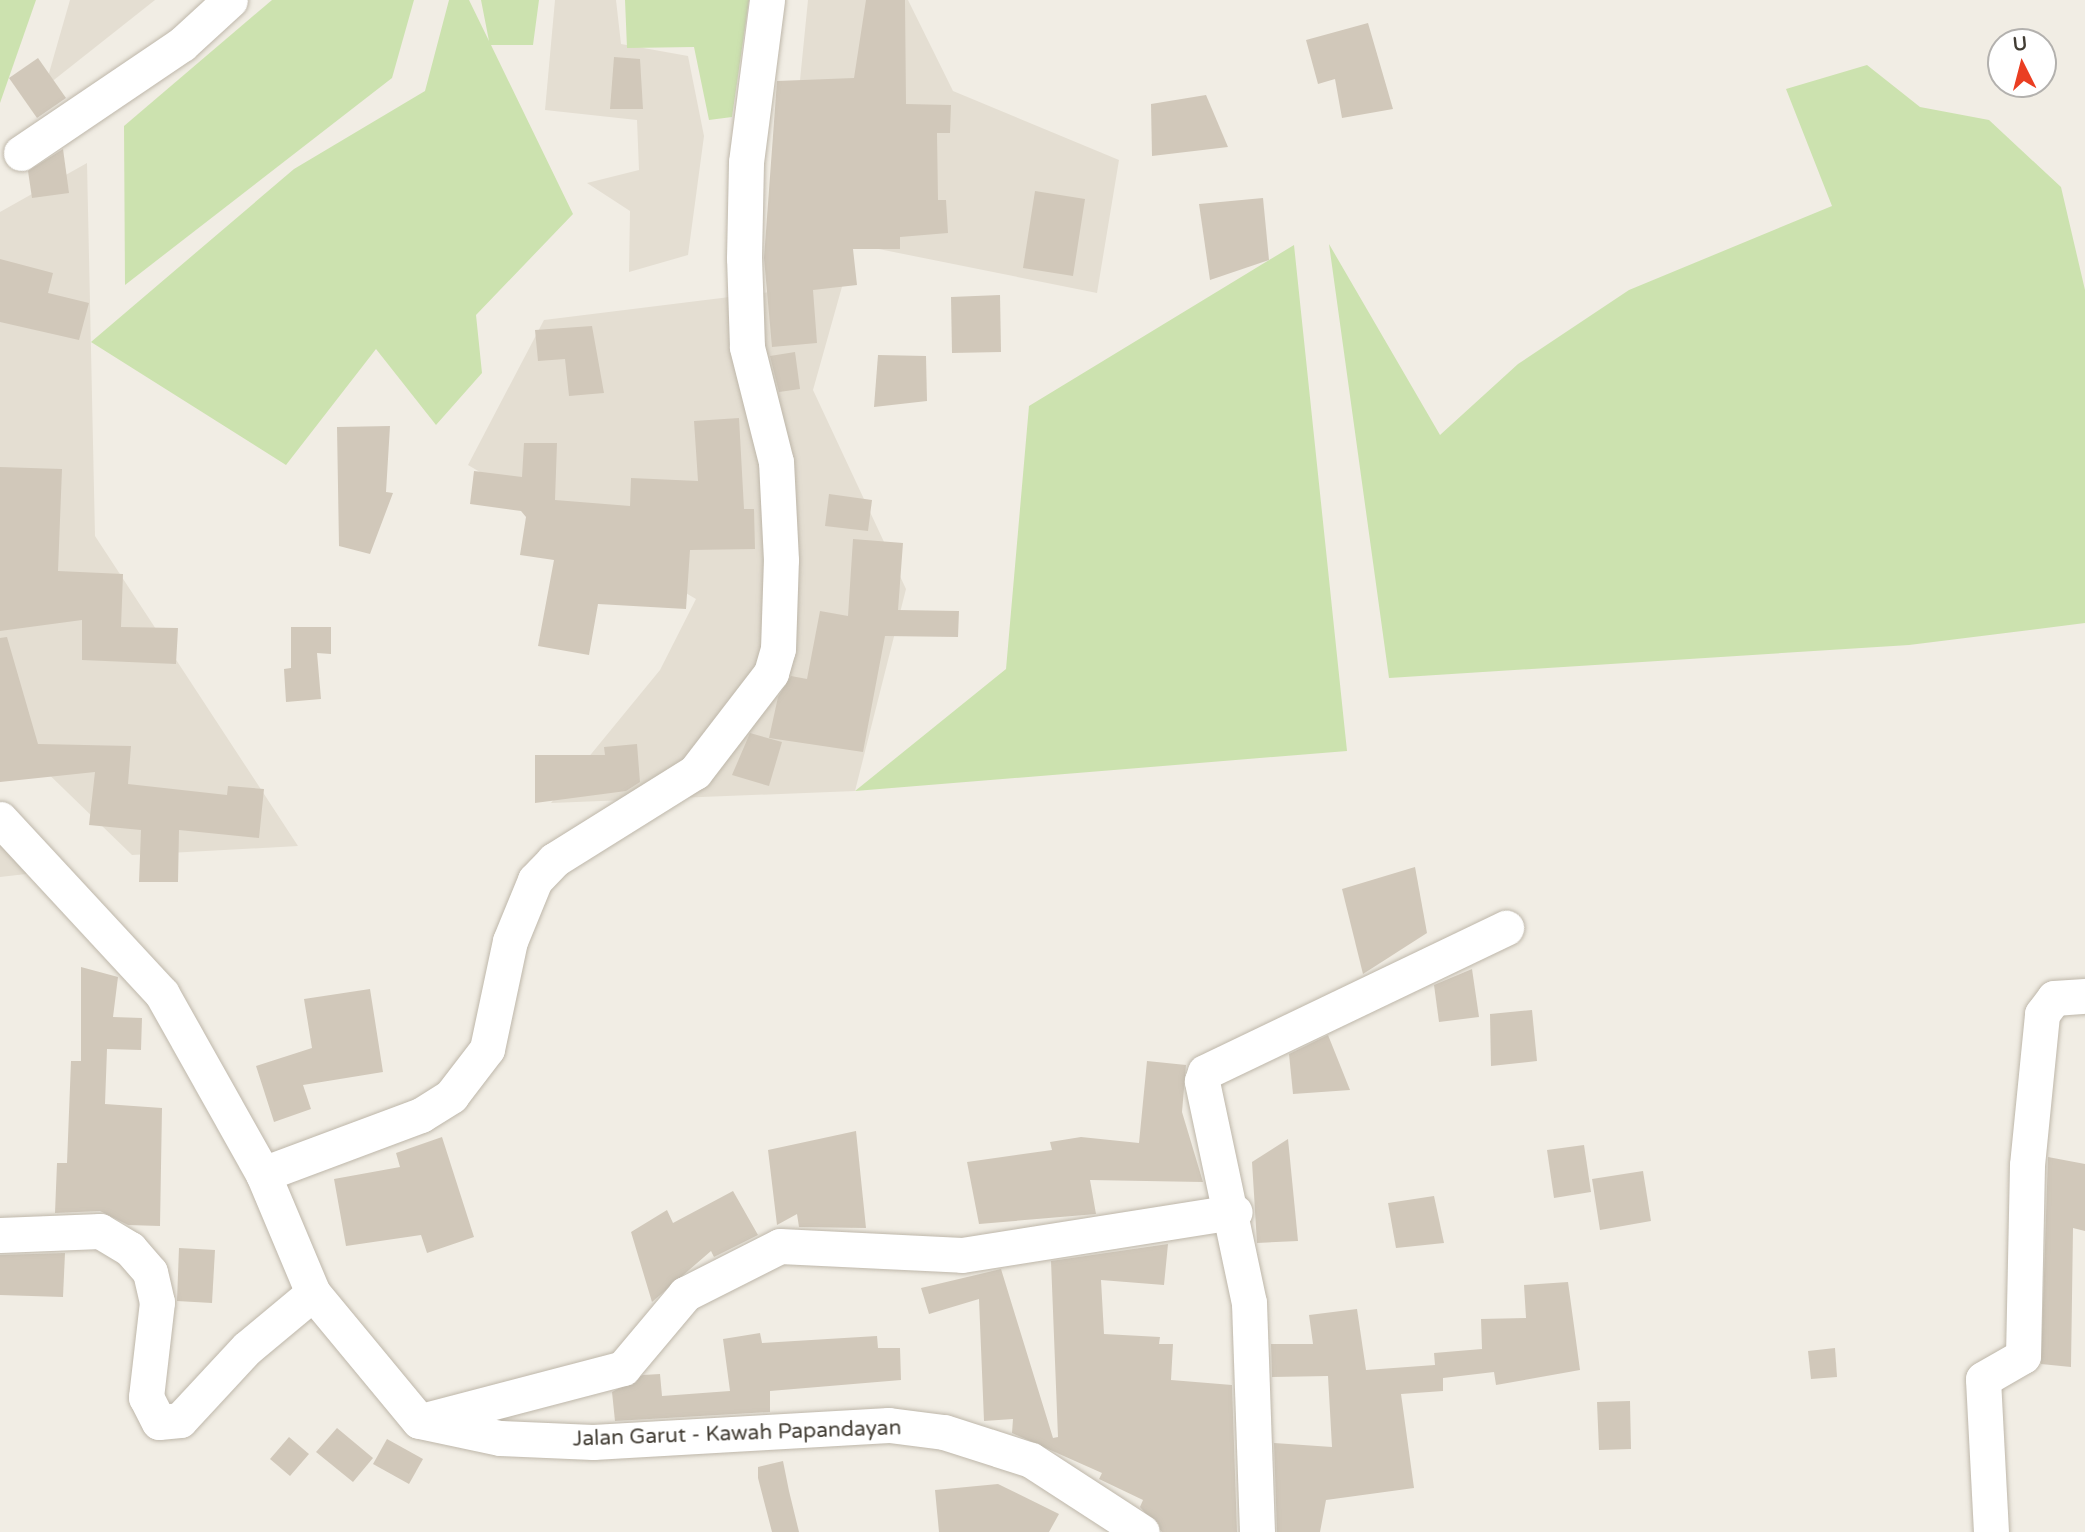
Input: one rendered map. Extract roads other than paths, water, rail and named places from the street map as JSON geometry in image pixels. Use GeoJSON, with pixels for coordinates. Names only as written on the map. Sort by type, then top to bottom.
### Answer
{"type":"FeatureCollection","features":[{"type":"Feature","properties":{"kind":"street"},"geometry":{"type":"LineString","coordinates":[[21,153],[174,50],[230,0]]}},
{"type":"Feature","properties":{"kind":"street"},"geometry":{"type":"LineString","coordinates":[[263,1174],[421,1115],[465,1083],[487,1049],[510,941],[535,880],[554,860],[695,772],[771,673],[778,649],[781,560],[776,462],[747,347],[744,258],[747,162],[767,0]]}},
{"type":"Feature","properties":{"kind":"street"},"geometry":{"type":"LineString","coordinates":[[0,819],[162,994],[263,1174],[313,1293],[419,1421],[623,1368],[685,1294],[780,1246],[947,1256],[1235,1212]]}},
{"type":"Feature","properties":{"kind":"street"},"geometry":{"type":"LineString","coordinates":[[1257,1532],[1249,1303],[1235,1212],[1202,1081],[1205,1072],[1506,928]]}},
{"type":"Feature","properties":{"kind":"street"},"geometry":{"type":"LineString","coordinates":[[1991,1532],[1983,1379],[2023,1356],[2027,1165],[2042,1014],[2054,998],[2085,996]]}},
{"type":"Feature","properties":{"kind":"street"},"geometry":{"type":"LineString","coordinates":[[0,1235],[100,1231],[130,1249],[150,1272],[157,1302],[146,1397],[159,1422],[180,1420],[247,1348],[313,1293]]}},
{"type":"Feature","properties":{"kind":"street","name":"Jalan Garut - Kawah Papandayan"},"geometry":{"type":"LineString","coordinates":[[419,1421],[500,1438],[593,1442],[889,1425],[944,1432],[1031,1460],[1142,1532]]}}]}
